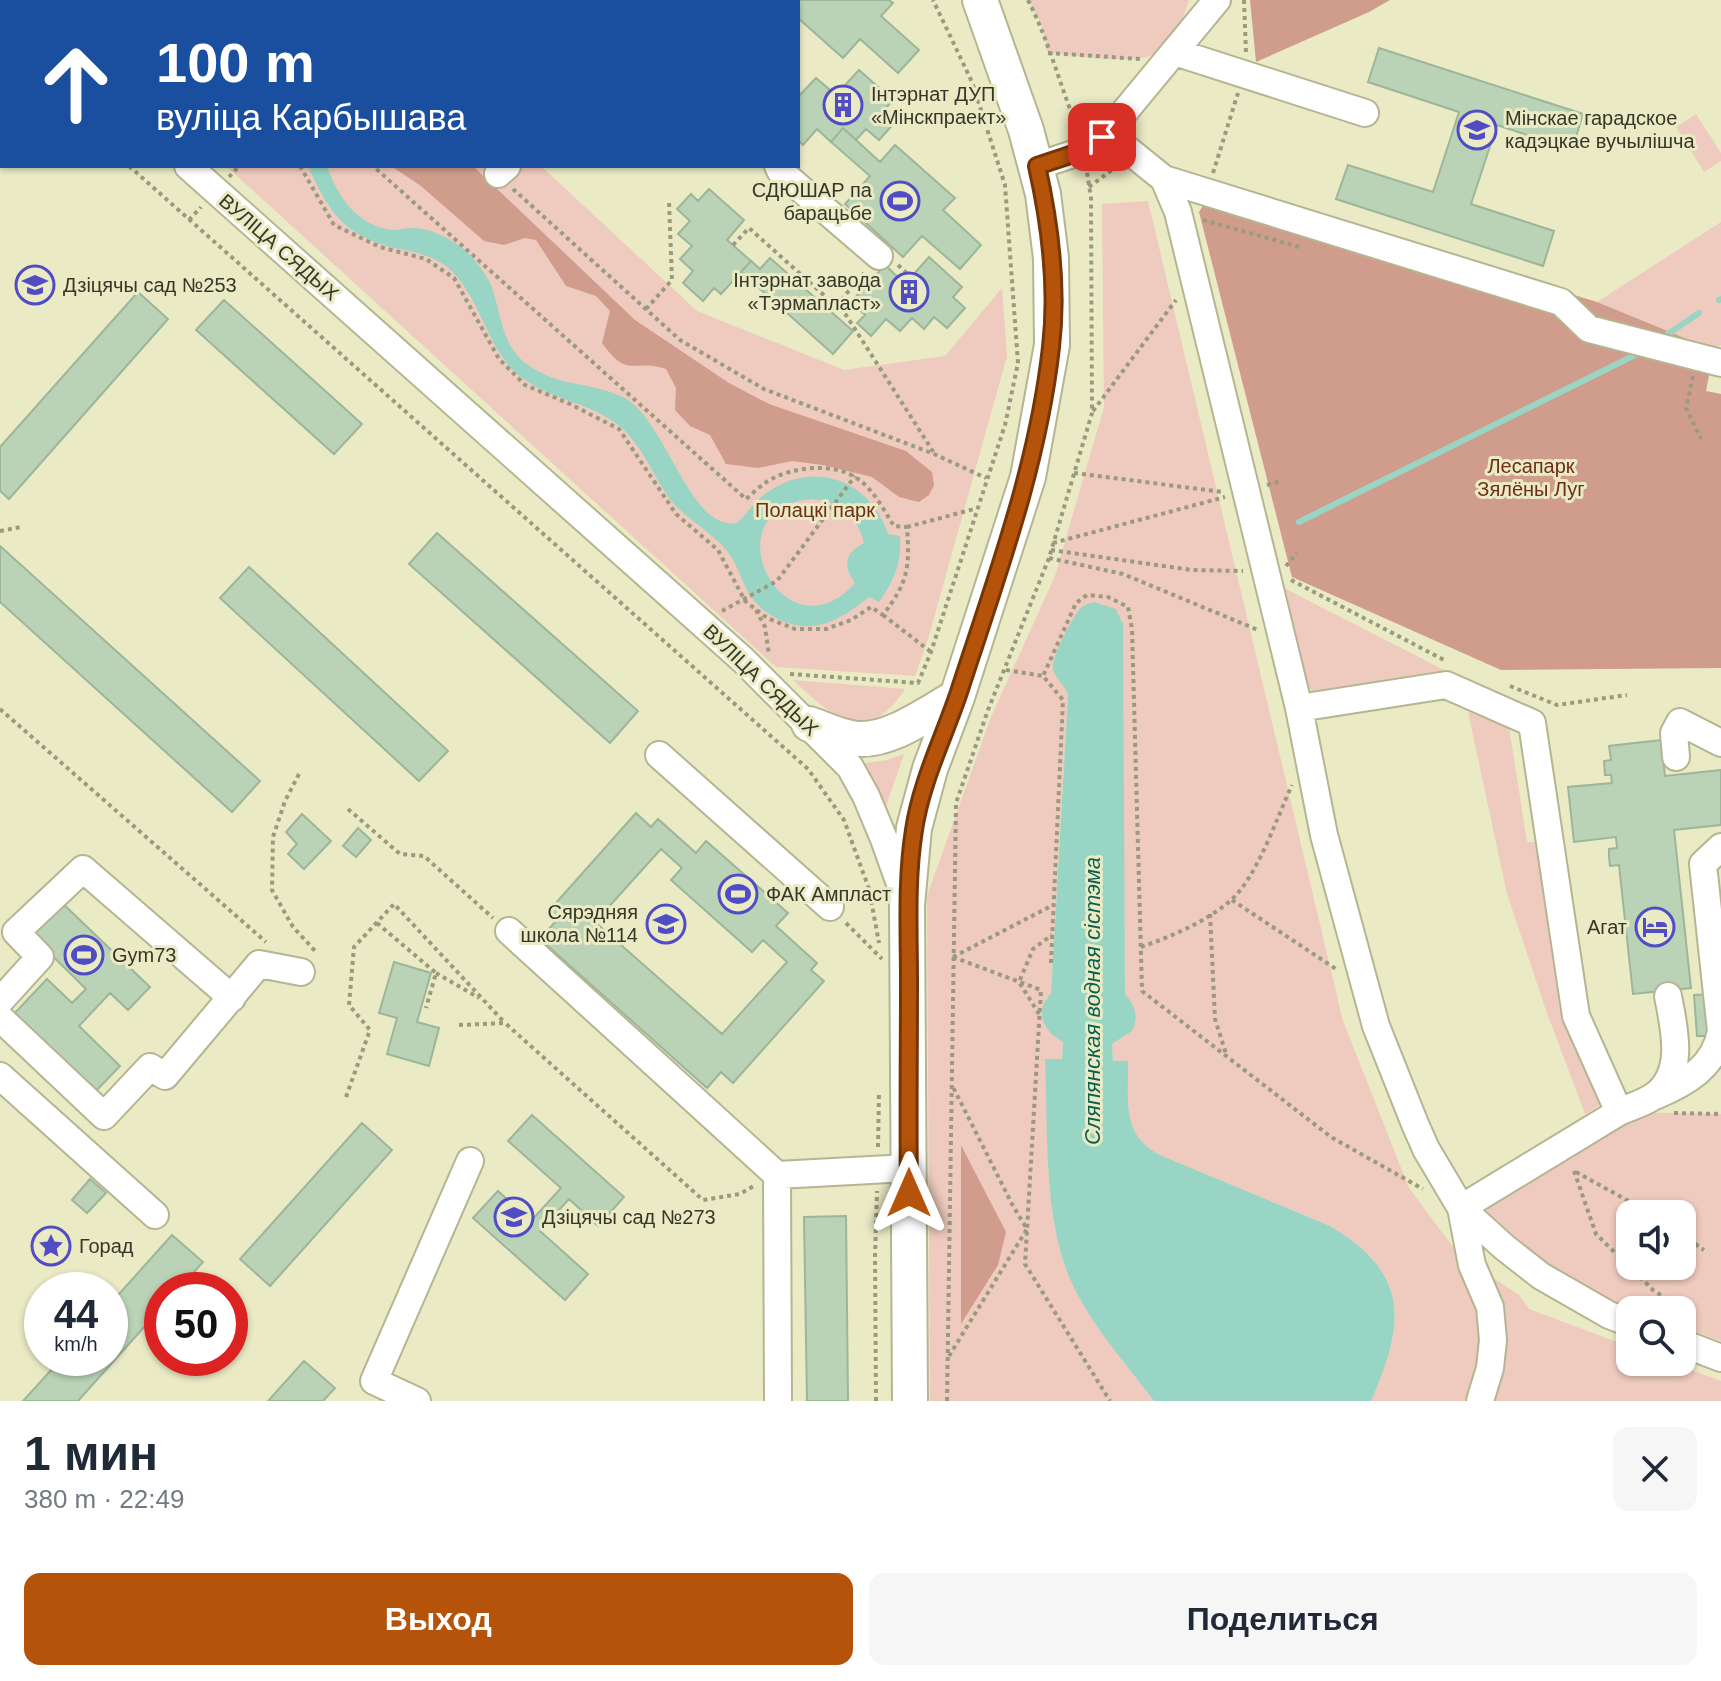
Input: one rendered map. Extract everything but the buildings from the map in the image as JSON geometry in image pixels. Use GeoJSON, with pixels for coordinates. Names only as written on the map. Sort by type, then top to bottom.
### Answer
{"type":"FeatureCollection","features":[{"type":"Feature","properties":{"kind":"main road"},"geometry":{"type":"LineString","coordinates":[[907,905],[914,828],[930,769],[957,697],[1028,477],[1052,345],[1051,258],[1047,215],[1037,166],[980,0]]}},
{"type":"Feature","properties":{"kind":"main road"},"geometry":{"type":"LineString","coordinates":[[809,724],[854,739],[875,739],[896,731],[957,697]]}},
{"type":"Feature","properties":{"kind":"main road","name":"ВУЛІЦА СЯДЫХ"},"geometry":{"type":"LineString","coordinates":[[907,905],[893,1169],[910,1401]]}},
{"type":"Feature","properties":{"kind":"street"},"geometry":{"type":"LineString","coordinates":[[1037,166],[1082,151],[1107,133],[1164,54],[1217,0]]}},
{"type":"Feature","properties":{"kind":"street"},"geometry":{"type":"LineString","coordinates":[[1164,54],[1244,74],[1365,113]]}},
{"type":"Feature","properties":{"kind":"street"},"geometry":{"type":"LineString","coordinates":[[1107,133],[1164,179],[1561,302],[1589,329],[1709,361]]}},
{"type":"Feature","properties":{"kind":"street","name":"ВУЛІЦА СЯДЫХ"},"geometry":{"type":"LineString","coordinates":[[190,168],[742,659],[809,724],[850,767],[866,796],[907,905]]}},
{"type":"Feature","properties":{"kind":"street"},"geometry":{"type":"LineString","coordinates":[[779,168],[879,256]]}},
{"type":"Feature","properties":{"kind":"street"},"geometry":{"type":"LineString","coordinates":[[1164,179],[1178,212],[1299,708],[1324,835],[1376,1026],[1426,1149],[1461,1208],[1541,1276],[1616,1318]]}},
{"type":"Feature","properties":{"kind":"street"},"geometry":{"type":"LineString","coordinates":[[1299,708],[1446,685],[1532,723],[1576,1016],[1619,1112]]}},
{"type":"Feature","properties":{"kind":"street"},"geometry":{"type":"LineString","coordinates":[[1676,757],[1674,733],[1680,722],[1721,743]]}},
{"type":"Feature","properties":{"kind":"street"},"geometry":{"type":"LineString","coordinates":[[659,755],[830,907]]}},
{"type":"Feature","properties":{"kind":"street"},"geometry":{"type":"LineString","coordinates":[[1461,1208],[1619,1112],[1683,1084],[1704,1066],[1718,1048],[1721,1031],[1703,864],[1721,847]]}},
{"type":"Feature","properties":{"kind":"street"},"geometry":{"type":"LineString","coordinates":[[0,1001],[40,957],[8,940],[83,869],[232,998]]}},
{"type":"Feature","properties":{"kind":"street"},"geometry":{"type":"LineString","coordinates":[[509,931],[777,1175],[893,1169]]}},
{"type":"Feature","properties":{"kind":"street"},"geometry":{"type":"LineString","coordinates":[[0,1018],[104,1116],[150,1067],[165,1076],[259,964],[309,963]]}},
{"type":"Feature","properties":{"kind":"street"},"geometry":{"type":"LineString","coordinates":[[1655,1096],[1667,1080],[1675,1059],[1668,996]]}},
{"type":"Feature","properties":{"kind":"street"},"geometry":{"type":"LineString","coordinates":[[0,1076],[155,1215]]}},
{"type":"Feature","properties":{"kind":"street"},"geometry":{"type":"LineString","coordinates":[[412,1400],[374,1381],[470,1161]]}},
{"type":"Feature","properties":{"kind":"street"},"geometry":{"type":"LineString","coordinates":[[777,1175],[778,1401]]}},
{"type":"Feature","properties":{"kind":"street"},"geometry":{"type":"LineString","coordinates":[[1461,1208],[1466,1245],[1490,1307],[1490,1368],[1480,1401]]}},
{"type":"Feature","properties":{"kind":"street"},"geometry":{"type":"LineString","coordinates":[[1696,1348],[1721,1358]]}},
{"type":"Feature","properties":{"kind":"path"},"geometry":{"type":"LineString","coordinates":[[788,674],[918,683],[931,652],[1005,425],[1018,363],[1005,185],[972,82],[933,0]]}},
{"type":"Feature","properties":{"kind":"path"},"geometry":{"type":"LineString","coordinates":[[1028,0],[1041,24],[1048,53],[1073,117]]}},
{"type":"Feature","properties":{"kind":"path"},"geometry":{"type":"LineString","coordinates":[[1207,192],[1244,74],[1247,44],[1244,0]]}},
{"type":"Feature","properties":{"kind":"path"},"geometry":{"type":"LineString","coordinates":[[1048,53],[1142,59],[1164,54]]}},
{"type":"Feature","properties":{"kind":"path"},"geometry":{"type":"LineString","coordinates":[[131,168],[808,769],[844,820],[869,889],[883,959],[830,907]]}},
{"type":"Feature","properties":{"kind":"path"},"geometry":{"type":"LineString","coordinates":[[301,168],[334,225],[380,247],[426,259],[454,278],[499,359],[525,385],[619,429],[676,514],[718,550],[745,601],[767,618],[795,629],[826,629],[851,620],[871,607],[931,652]]}},
{"type":"Feature","properties":{"kind":"path"},"geometry":{"type":"LineString","coordinates":[[375,168],[746,499],[767,482],[797,470],[830,469],[855,476],[873,493],[894,526],[907,527],[976,509]]}},
{"type":"Feature","properties":{"kind":"path"},"geometry":{"type":"LineString","coordinates":[[502,170],[680,340],[764,389],[934,454],[986,478]]}},
{"type":"Feature","properties":{"kind":"path"},"geometry":{"type":"LineString","coordinates":[[947,1401],[956,803],[1049,558],[1092,413],[1091,198],[1087,172]]}},
{"type":"Feature","properties":{"kind":"path"},"geometry":{"type":"LineString","coordinates":[[646,309],[672,280],[669,201]]}},
{"type":"Feature","properties":{"kind":"path"},"geometry":{"type":"LineString","coordinates":[[733,245],[749,228],[846,315],[934,454]]}},
{"type":"Feature","properties":{"kind":"path"},"geometry":{"type":"LineString","coordinates":[[1092,413],[1183,291]]}},
{"type":"Feature","properties":{"kind":"path"},"geometry":{"type":"LineString","coordinates":[[1701,439],[1686,408],[1709,361]]}},
{"type":"Feature","properties":{"kind":"path"},"geometry":{"type":"LineString","coordinates":[[1053,543],[1238,494],[1074,473]]}},
{"type":"Feature","properties":{"kind":"path"},"geometry":{"type":"LineString","coordinates":[[745,601],[773,585],[855,476]]}},
{"type":"Feature","properties":{"kind":"path"},"geometry":{"type":"LineString","coordinates":[[0,531],[21,527]]}},
{"type":"Feature","properties":{"kind":"path"},"geometry":{"type":"LineString","coordinates":[[883,615],[895,599],[910,564],[907,527]]}},
{"type":"Feature","properties":{"kind":"path"},"geometry":{"type":"LineString","coordinates":[[1051,550],[1192,570],[1252,571]]}},
{"type":"Feature","properties":{"kind":"path"},"geometry":{"type":"LineString","coordinates":[[1049,558],[1123,574],[1268,634]]}},
{"type":"Feature","properties":{"kind":"path"},"geometry":{"type":"LineString","coordinates":[[1279,573],[1446,662]]}},
{"type":"Feature","properties":{"kind":"path"},"geometry":{"type":"LineString","coordinates":[[1043,676],[1076,603],[1087,595],[1108,597],[1128,607],[1132,629],[1142,991],[1331,1137],[1432,1194]]}},
{"type":"Feature","properties":{"kind":"path"},"geometry":{"type":"LineString","coordinates":[[754,607],[765,627],[769,658]]}},
{"type":"Feature","properties":{"kind":"path"},"geometry":{"type":"LineString","coordinates":[[1005,670],[1043,676],[1063,700],[1051,963]]}},
{"type":"Feature","properties":{"kind":"path"},"geometry":{"type":"LineString","coordinates":[[1501,683],[1557,705],[1627,695]]}},
{"type":"Feature","properties":{"kind":"path"},"geometry":{"type":"LineString","coordinates":[[0,709],[309,963]]}},
{"type":"Feature","properties":{"kind":"path"},"geometry":{"type":"LineString","coordinates":[[299,774],[285,801],[273,837],[272,890],[309,963]]}},
{"type":"Feature","properties":{"kind":"path"},"geometry":{"type":"LineString","coordinates":[[1141,947],[1178,934],[1232,900],[1257,864],[1294,780]]}},
{"type":"Feature","properties":{"kind":"path"},"geometry":{"type":"LineString","coordinates":[[348,809],[400,854],[424,856],[509,931]]}},
{"type":"Feature","properties":{"kind":"path"},"geometry":{"type":"LineString","coordinates":[[1232,900],[1337,969]]}},
{"type":"Feature","properties":{"kind":"path"},"geometry":{"type":"LineString","coordinates":[[346,1097],[370,1030],[349,1005],[354,947],[394,904],[505,1023],[703,1200],[740,1194],[777,1175]]}},
{"type":"Feature","properties":{"kind":"path"},"geometry":{"type":"LineString","coordinates":[[953,957],[1054,904]]}},
{"type":"Feature","properties":{"kind":"path"},"geometry":{"type":"LineString","coordinates":[[1210,914],[1215,1019],[1226,1056]]}},
{"type":"Feature","properties":{"kind":"path"},"geometry":{"type":"LineString","coordinates":[[377,923],[436,973],[485,1002]]}},
{"type":"Feature","properties":{"kind":"path"},"geometry":{"type":"LineString","coordinates":[[1019,982],[1033,949],[1052,935]]}},
{"type":"Feature","properties":{"kind":"path"},"geometry":{"type":"LineString","coordinates":[[953,957],[1041,990],[1025,1264],[1110,1401]]}},
{"type":"Feature","properties":{"kind":"path"},"geometry":{"type":"LineString","coordinates":[[426,1008],[436,973]]}},
{"type":"Feature","properties":{"kind":"path"},"geometry":{"type":"LineString","coordinates":[[1019,982],[1039,1015]]}},
{"type":"Feature","properties":{"kind":"path"},"geometry":{"type":"LineString","coordinates":[[459,1025],[505,1023]]}},
{"type":"Feature","properties":{"kind":"path"},"geometry":{"type":"LineString","coordinates":[[876,1401],[875,1255],[893,1169],[880,1079]]}},
{"type":"Feature","properties":{"kind":"path"},"geometry":{"type":"LineString","coordinates":[[951,1083],[1027,1229]]}},
{"type":"Feature","properties":{"kind":"path"},"geometry":{"type":"LineString","coordinates":[[1553,1152],[1574,1171],[1627,1200]]}},
{"type":"Feature","properties":{"kind":"path"},"geometry":{"type":"LineString","coordinates":[[1574,1171],[1596,1234],[1662,1296]]}},
{"type":"Feature","properties":{"kind":"path"},"geometry":{"type":"LineString","coordinates":[[948,1358],[1027,1229]]}},
{"type":"Feature","properties":{"kind":"path"},"geometry":{"type":"LineString","coordinates":[[1696,1245],[1704,1250]]}},
{"type":"Feature","properties":{"kind":"green space"},"geometry":{"type":"Polygon","coordinates":[[[1028,0],[1189,0],[1176,32],[1164,49],[1154,55],[1126,59],[1048,53],[1041,24],[1028,0]]]}},
{"type":"Feature","properties":{"kind":"green space"},"geometry":{"type":"Polygon","coordinates":[[[1250,0],[1390,0],[1256,62],[1250,0]]]}},
{"type":"Feature","properties":{"kind":"green space"},"geometry":{"type":"Polygon","coordinates":[[[1696,114],[1721,153],[1721,161],[1704,172],[1676,127],[1696,114]]]}},
{"type":"Feature","properties":{"kind":"green space","name":"Полацкі парк"},"geometry":{"type":"Polygon","coordinates":[[[228,168],[543,168],[697,311],[844,370],[945,356],[1002,288],[1007,356],[915,676],[776,667],[228,168]]]}},
{"type":"Feature","properties":{"kind":"green space"},"geometry":{"type":"Polygon","coordinates":[[[394,168],[475,168],[635,320],[729,383],[769,404],[906,451],[932,472],[934,485],[929,495],[919,502],[899,497],[872,477],[823,465],[792,461],[758,468],[726,464],[710,435],[690,426],[675,410],[676,388],[666,369],[625,365],[611,354],[602,343],[610,311],[596,296],[566,286],[536,240],[525,238],[504,245],[484,241],[421,186],[394,168]]]}},
{"type":"Feature","properties":{"kind":"green space","name":"Лесапарк Зялёны Луг"},"geometry":{"type":"Polygon","coordinates":[[[1216,184],[1597,302],[1714,350],[1706,391],[1721,394],[1721,668],[1501,670],[1292,577],[1199,212],[1216,184]]]}},
{"type":"Feature","properties":{"kind":"green space"},"geometry":{"type":"Polygon","coordinates":[[[1148,201],[1343,1021],[1409,1188],[1459,1255],[1519,1295],[1529,1309],[1616,1342],[1616,1376],[1696,1376],[1696,1372],[1721,1381],[1721,1401],[1371,1401],[1390,1348],[1394,1324],[1394,1303],[1388,1282],[1375,1263],[1356,1244],[1330,1226],[1162,1156],[1139,1138],[1133,1128],[1128,1104],[1128,1061],[1113,1061],[1112,1044],[1132,1031],[1135,1016],[1125,995],[1122,619],[1056,676],[1068,696],[1051,993],[1046,998],[1056,1038],[1063,1041],[1062,1059],[1045,1059],[1055,1227],[1063,1261],[1094,1321],[1154,1401],[930,1401],[927,896],[991,717],[1055,576],[1104,407],[1102,204],[1148,201]]]}},
{"type":"Feature","properties":{"kind":"green space"},"geometry":{"type":"Polygon","coordinates":[[[1721,222],[1721,345],[1714,350],[1597,302],[1721,222]]]}},
{"type":"Feature","properties":{"kind":"green space"},"geometry":{"type":"Polygon","coordinates":[[[1280,586],[1444,670],[1312,691],[1303,679],[1280,586]]]}},
{"type":"Feature","properties":{"kind":"green space"},"geometry":{"type":"Polygon","coordinates":[[[793,680],[905,689],[891,707],[877,718],[863,722],[849,721],[822,705],[793,680]]]}},
{"type":"Feature","properties":{"kind":"green space"},"geometry":{"type":"Polygon","coordinates":[[[1468,712],[1509,727],[1527,842],[1542,842],[1559,1007],[1601,1104],[1585,1114],[1507,894],[1468,712]]]}},
{"type":"Feature","properties":{"kind":"green space"},"geometry":{"type":"Polygon","coordinates":[[[904,754],[884,812],[859,764],[904,754]]]}},
{"type":"Feature","properties":{"kind":"green space"},"geometry":{"type":"Polygon","coordinates":[[[1619,1112],[1721,1114],[1721,1341],[1696,1332],[1696,1296],[1616,1296],[1616,1313],[1461,1208],[1619,1112]]]}},
{"type":"Feature","properties":{"kind":"green space"},"geometry":{"type":"Polygon","coordinates":[[[961,1145],[1006,1232],[998,1265],[961,1324],[961,1145]]]}},
{"type":"Feature","properties":{"kind":"water"},"geometry":{"type":"Polygon","coordinates":[[[309,168],[328,168],[343,199],[369,223],[393,230],[424,229],[444,236],[461,247],[488,279],[507,339],[519,357],[551,377],[625,398],[654,429],[692,494],[706,511],[720,521],[737,523],[768,492],[804,477],[839,481],[855,489],[869,500],[888,534],[900,536],[896,571],[879,602],[869,597],[837,619],[814,626],[789,623],[765,611],[750,596],[727,551],[673,503],[637,445],[622,428],[596,412],[540,389],[515,372],[496,347],[466,289],[446,266],[428,257],[377,243],[350,229],[323,196],[309,168]],[[812,499],[781,508],[764,527],[760,551],[767,574],[782,594],[803,605],[828,603],[855,583],[847,566],[848,560],[852,551],[864,543],[852,518],[831,503],[812,499]]]}},
{"type":"Feature","properties":{"kind":"water","name":"Сляпянская водная сістэма"},"geometry":{"type":"Polygon","coordinates":[[[1094,602],[1116,609],[1123,624],[1125,994],[1135,1016],[1132,1031],[1112,1044],[1113,1061],[1128,1061],[1128,1104],[1133,1128],[1149,1148],[1162,1156],[1330,1226],[1356,1244],[1375,1263],[1388,1282],[1394,1303],[1394,1324],[1390,1348],[1371,1401],[1154,1401],[1087,1312],[1061,1254],[1048,1171],[1045,1059],[1062,1059],[1063,1042],[1046,1027],[1042,1014],[1051,993],[1068,696],[1054,673],[1053,664],[1078,611],[1094,602]]]}},
{"type":"Feature","properties":{"kind":"waterway"},"geometry":{"type":"LineString","coordinates":[[1662,338],[1699,313]]}},
{"type":"Feature","properties":{"kind":"waterway"},"geometry":{"type":"LineString","coordinates":[[1299,522],[1635,355]]}},
{"type":"Feature","properties":{"kind":"place","name":"Інтэрнат ДУП «Мінскпраект»"},"geometry":{"type":"Point","coordinates":[843,105]}},
{"type":"Feature","properties":{"kind":"place","name":"Мінскае гарадское кадэцкае вучылішча"},"geometry":{"type":"Point","coordinates":[1477,130]}},
{"type":"Feature","properties":{"kind":"place","name":"СДЮШАР па барацьбе"},"geometry":{"type":"Point","coordinates":[900,201]}},
{"type":"Feature","properties":{"kind":"place","name":"Дзіцячы сад №253"},"geometry":{"type":"Point","coordinates":[35,285]}},
{"type":"Feature","properties":{"kind":"place","name":"Інтэрнат завода «Тэрмапласт»"},"geometry":{"type":"Point","coordinates":[909,292]}},
{"type":"Feature","properties":{"kind":"place","name":"ФАК Ампласт"},"geometry":{"type":"Point","coordinates":[738,894]}},
{"type":"Feature","properties":{"kind":"place","name":"Сярэдняя школа №114"},"geometry":{"type":"Point","coordinates":[666,924]}},
{"type":"Feature","properties":{"kind":"place","name":"Агат"},"geometry":{"type":"Point","coordinates":[1655,927]}},
{"type":"Feature","properties":{"kind":"place","name":"Gym73"},"geometry":{"type":"Point","coordinates":[84,955]}},
{"type":"Feature","properties":{"kind":"place","name":"Дзіцячы сад №273"},"geometry":{"type":"Point","coordinates":[514,1217]}},
{"type":"Feature","properties":{"kind":"place","name":"Горад"},"geometry":{"type":"Point","coordinates":[51,1246]}},
{"type":"Feature","properties":{"kind":"route"},"geometry":{"type":"LineString","coordinates":[[909,1193],[907,905],[914,828],[930,769],[957,697],[1028,477],[1043,399],[1052,345],[1053,303],[1047,215],[1037,166],[1082,151],[1102,137]]}}]}
